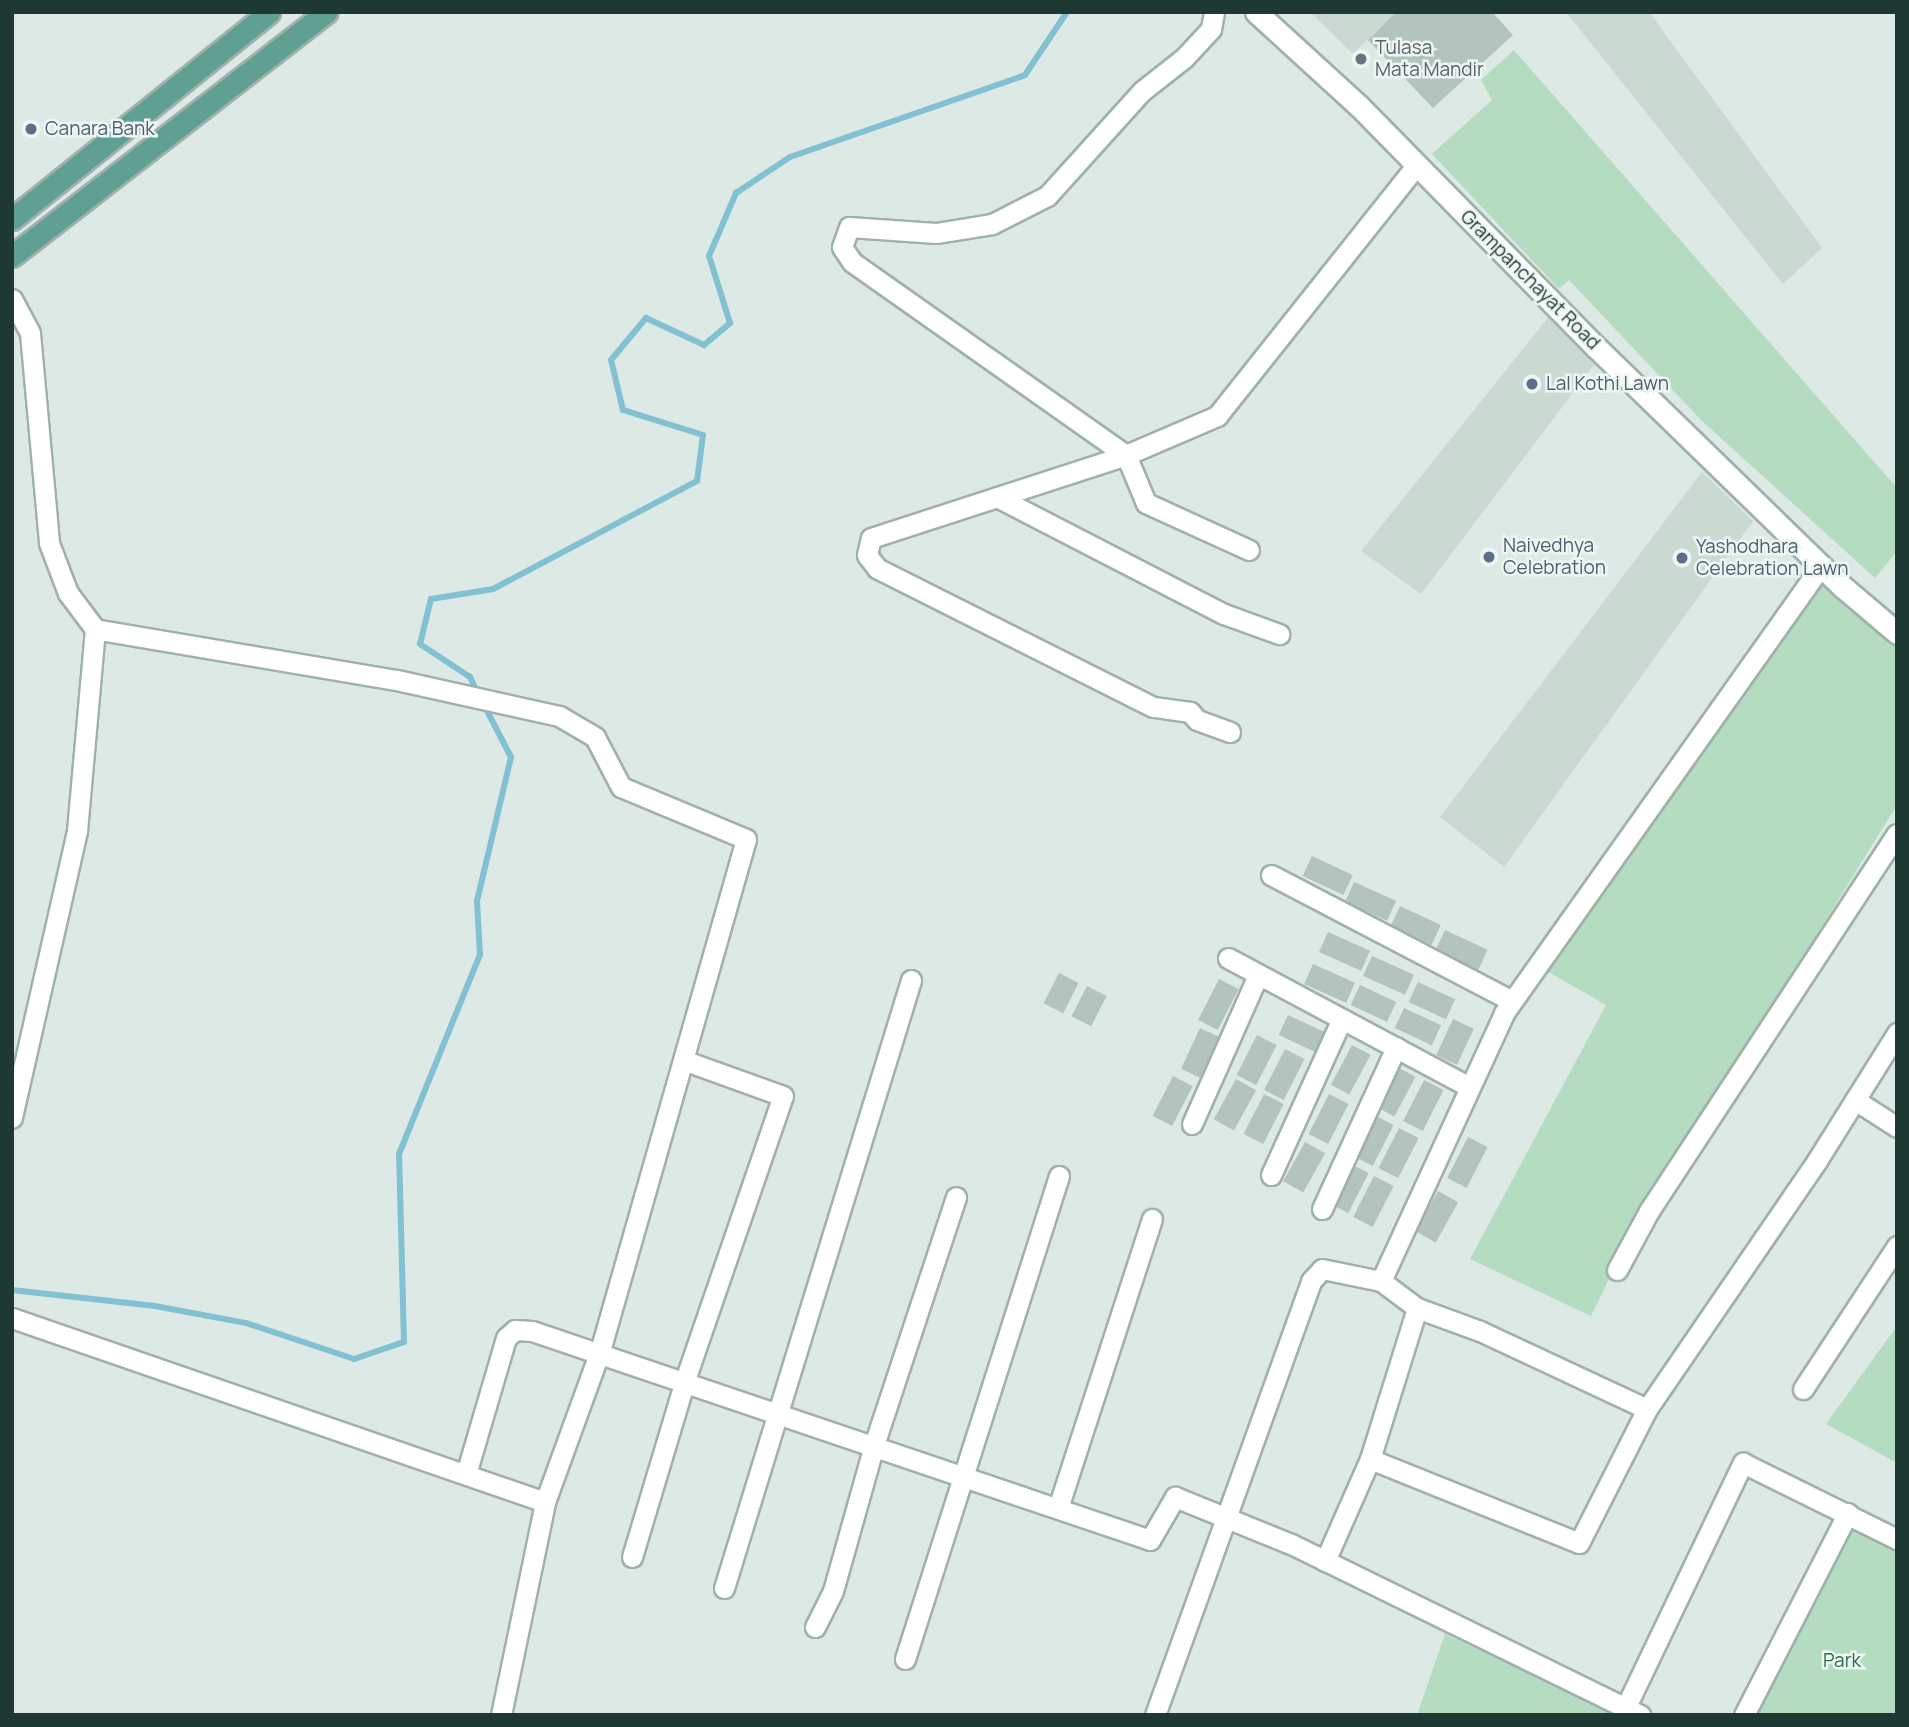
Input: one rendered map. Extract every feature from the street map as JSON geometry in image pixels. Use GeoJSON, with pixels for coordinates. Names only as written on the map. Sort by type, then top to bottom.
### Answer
{"type":"FeatureCollection","features":[{"type":"Feature","properties":{"kind":"main road"},"geometry":{"type":"LineString","coordinates":[[12,219],[269,12]]}},
{"type":"Feature","properties":{"kind":"main road"},"geometry":{"type":"LineString","coordinates":[[12,256],[326,12]]}},
{"type":"Feature","properties":{"kind":"street"},"geometry":{"type":"LineString","coordinates":[[1214,12],[1211,29],[1184,58],[1142,91],[1047,196],[992,223],[936,233],[849,228],[842,247],[852,262],[1126,456],[1146,503],[1249,550]]}},
{"type":"Feature","properties":{"kind":"street","name":"Grampanchayat Road"},"geometry":{"type":"LineString","coordinates":[[1256,12],[1417,165],[1821,565],[1897,633]]}},
{"type":"Feature","properties":{"kind":"street"},"geometry":{"type":"LineString","coordinates":[[1230,732],[1197,720],[1190,712],[1153,707],[877,568],[867,555],[871,538],[1126,456],[1217,416],[1417,165]]}},
{"type":"Feature","properties":{"kind":"street"},"geometry":{"type":"LineString","coordinates":[[12,299],[30,333],[49,543],[68,593],[95,629],[77,831],[12,1118]]}},
{"type":"Feature","properties":{"kind":"street"},"geometry":{"type":"LineString","coordinates":[[996,497],[1224,614],[1279,634]]}},
{"type":"Feature","properties":{"kind":"street"},"geometry":{"type":"LineString","coordinates":[[1381,1280],[1512,1001],[1821,565]]}},
{"type":"Feature","properties":{"kind":"street"},"geometry":{"type":"LineString","coordinates":[[95,629],[465,695],[559,716],[595,737],[621,788],[746,839],[600,1351],[545,1502],[502,1715]]}},
{"type":"Feature","properties":{"kind":"street"},"geometry":{"type":"LineString","coordinates":[[1617,1270],[1649,1211],[1897,834]]}},
{"type":"Feature","properties":{"kind":"street"},"geometry":{"type":"LineString","coordinates":[[1270,875],[1512,1001]]}},
{"type":"Feature","properties":{"kind":"street"},"geometry":{"type":"LineString","coordinates":[[1228,958],[1341,1021],[1470,1087]]}},
{"type":"Feature","properties":{"kind":"street"},"geometry":{"type":"LineString","coordinates":[[1192,1124],[1258,975]]}},
{"type":"Feature","properties":{"kind":"street"},"geometry":{"type":"LineString","coordinates":[[724,1588],[781,1413],[911,980]]}},
{"type":"Feature","properties":{"kind":"street"},"geometry":{"type":"LineString","coordinates":[[1271,1175],[1341,1021]]}},
{"type":"Feature","properties":{"kind":"street"},"geometry":{"type":"LineString","coordinates":[[1370,1459],[1579,1543],[1647,1409],[1855,1100],[1897,1033]]}},
{"type":"Feature","properties":{"kind":"street"},"geometry":{"type":"LineString","coordinates":[[1322,1209],[1396,1047]]}},
{"type":"Feature","properties":{"kind":"street"},"geometry":{"type":"LineString","coordinates":[[632,1557],[685,1380],[783,1096],[683,1060]]}},
{"type":"Feature","properties":{"kind":"street"},"geometry":{"type":"LineString","coordinates":[[1855,1100],[1897,1127]]}},
{"type":"Feature","properties":{"kind":"street"},"geometry":{"type":"LineString","coordinates":[[905,1659],[1059,1176]]}},
{"type":"Feature","properties":{"kind":"street"},"geometry":{"type":"LineString","coordinates":[[815,1627],[833,1591],[874,1445],[956,1197]]}},
{"type":"Feature","properties":{"kind":"street"},"geometry":{"type":"LineString","coordinates":[[1058,1508],[1152,1219]]}},
{"type":"Feature","properties":{"kind":"street"},"geometry":{"type":"LineString","coordinates":[[1803,1389],[1897,1246]]}},
{"type":"Feature","properties":{"kind":"street"},"geometry":{"type":"LineString","coordinates":[[1155,1715],[1311,1281],[1322,1269],[1381,1280],[1417,1308],[1480,1331],[1647,1409]]}},
{"type":"Feature","properties":{"kind":"street"},"geometry":{"type":"LineString","coordinates":[[1325,1561],[1370,1459],[1417,1308]]}},
{"type":"Feature","properties":{"kind":"street"},"geometry":{"type":"LineString","coordinates":[[12,1318],[545,1502]]}},
{"type":"Feature","properties":{"kind":"street"},"geometry":{"type":"LineString","coordinates":[[466,1474],[506,1338],[515,1331],[532,1331],[600,1351],[1150,1540],[1175,1497],[1325,1561],[1629,1712],[1743,1463],[1897,1539]]}},
{"type":"Feature","properties":{"kind":"street"},"geometry":{"type":"LineString","coordinates":[[1744,1715],[1848,1513]]}},
{"type":"Feature","properties":{"kind":"shaded area"},"geometry":{"type":"Polygon","coordinates":[[[1310,12],[1396,12],[1353,54],[1310,12]]]}},
{"type":"Feature","properties":{"kind":"shaded area"},"geometry":{"type":"Polygon","coordinates":[[[1566,12],[1649,12],[1822,248],[1783,284],[1566,12]]]}},
{"type":"Feature","properties":{"kind":"shaded area"},"geometry":{"type":"Polygon","coordinates":[[[1550,315],[1597,361],[1421,594],[1361,551],[1550,315]]]}},
{"type":"Feature","properties":{"kind":"shaded area"},"geometry":{"type":"Polygon","coordinates":[[[1702,472],[1753,521],[1504,867],[1440,817],[1702,472]]]}},
{"type":"Feature","properties":{"kind":"green space"},"geometry":{"type":"Polygon","coordinates":[[[1514,50],[1897,488],[1897,551],[1875,578],[1701,420],[1569,280],[1559,289],[1432,154],[1492,100],[1481,80],[1514,50]]]}},
{"type":"Feature","properties":{"kind":"green space"},"geometry":{"type":"Polygon","coordinates":[[[1820,574],[1897,642],[1897,805],[1764,1020],[1658,1179],[1591,1316],[1470,1259],[1606,1005],[1545,970],[1820,574]]]}},
{"type":"Feature","properties":{"kind":"green space"},"geometry":{"type":"Polygon","coordinates":[[[1897,1326],[1897,1463],[1826,1424],[1897,1326]]]}},
{"type":"Feature","properties":{"kind":"green space","name":"Park"},"geometry":{"type":"Polygon","coordinates":[[[1849,1525],[1897,1550],[1897,1715],[1765,1715],[1757,1710],[1849,1525]]]}},
{"type":"Feature","properties":{"kind":"green space"},"geometry":{"type":"Polygon","coordinates":[[[1445,1634],[1615,1714],[1417,1715],[1445,1634]]]}},
{"type":"Feature","properties":{"kind":"building"},"geometry":{"type":"Polygon","coordinates":[[[1396,12],[1492,12],[1513,35],[1433,108],[1368,40],[1396,12]]]}},
{"type":"Feature","properties":{"kind":"building"},"geometry":{"type":"Polygon","coordinates":[[[1312,856],[1353,875],[1343,895],[1303,876],[1312,856]]]}},
{"type":"Feature","properties":{"kind":"building"},"geometry":{"type":"Polygon","coordinates":[[[1354,882],[1396,901],[1387,921],[1345,902],[1354,882]]]}},
{"type":"Feature","properties":{"kind":"building"},"geometry":{"type":"Polygon","coordinates":[[[1400,906],[1441,925],[1431,945],[1391,926],[1400,906]]]}},
{"type":"Feature","properties":{"kind":"building"},"geometry":{"type":"Polygon","coordinates":[[[1445,930],[1488,950],[1478,971],[1435,951],[1445,930]]]}},
{"type":"Feature","properties":{"kind":"building"},"geometry":{"type":"Polygon","coordinates":[[[1328,932],[1370,951],[1361,971],[1319,952],[1328,932]]]}},
{"type":"Feature","properties":{"kind":"building"},"geometry":{"type":"Polygon","coordinates":[[[1372,956],[1414,975],[1405,995],[1363,976],[1372,956]]]}},
{"type":"Feature","properties":{"kind":"building"},"geometry":{"type":"Polygon","coordinates":[[[1313,964],[1355,983],[1346,1003],[1304,984],[1313,964]]]}},
{"type":"Feature","properties":{"kind":"building"},"geometry":{"type":"Polygon","coordinates":[[[1059,973],[1079,983],[1063,1013],[1044,1003],[1059,973]]]}},
{"type":"Feature","properties":{"kind":"building"},"geometry":{"type":"Polygon","coordinates":[[[1219,979],[1239,989],[1218,1030],[1198,1020],[1219,979]]]}},
{"type":"Feature","properties":{"kind":"building"},"geometry":{"type":"Polygon","coordinates":[[[1418,982],[1455,999],[1446,1019],[1409,1002],[1418,982]]]}},
{"type":"Feature","properties":{"kind":"building"},"geometry":{"type":"Polygon","coordinates":[[[1360,985],[1396,1002],[1387,1022],[1351,1005],[1360,985]]]}},
{"type":"Feature","properties":{"kind":"building"},"geometry":{"type":"Polygon","coordinates":[[[1087,986],[1107,996],[1091,1026],[1072,1016],[1087,986]]]}},
{"type":"Feature","properties":{"kind":"building"},"geometry":{"type":"Polygon","coordinates":[[[1404,1008],[1441,1025],[1432,1045],[1395,1028],[1404,1008]]]}},
{"type":"Feature","properties":{"kind":"building"},"geometry":{"type":"Polygon","coordinates":[[[1288,1015],[1329,1034],[1319,1054],[1279,1035],[1288,1015]]]}},
{"type":"Feature","properties":{"kind":"building"},"geometry":{"type":"Polygon","coordinates":[[[1453,1019],[1474,1029],[1457,1065],[1436,1055],[1453,1019]]]}},
{"type":"Feature","properties":{"kind":"building"},"geometry":{"type":"Polygon","coordinates":[[[1200,1028],[1219,1037],[1200,1078],[1181,1069],[1200,1028]]]}},
{"type":"Feature","properties":{"kind":"building"},"geometry":{"type":"Polygon","coordinates":[[[1257,1035],[1277,1045],[1256,1085],[1237,1075],[1257,1035]]]}},
{"type":"Feature","properties":{"kind":"building"},"geometry":{"type":"Polygon","coordinates":[[[1352,1045],[1371,1055],[1349,1095],[1331,1085],[1352,1045]]]}},
{"type":"Feature","properties":{"kind":"building"},"geometry":{"type":"Polygon","coordinates":[[[1285,1049],[1305,1059],[1284,1100],[1264,1090],[1285,1049]]]}},
{"type":"Feature","properties":{"kind":"building"},"geometry":{"type":"Polygon","coordinates":[[[1397,1067],[1416,1077],[1394,1117],[1376,1107],[1397,1067]]]}},
{"type":"Feature","properties":{"kind":"building"},"geometry":{"type":"Polygon","coordinates":[[[1173,1076],[1193,1086],[1172,1126],[1153,1116],[1173,1076]]]}},
{"type":"Feature","properties":{"kind":"building"},"geometry":{"type":"Polygon","coordinates":[[[1236,1079],[1256,1090],[1234,1130],[1214,1119],[1236,1079]]]}},
{"type":"Feature","properties":{"kind":"building"},"geometry":{"type":"Polygon","coordinates":[[[1424,1080],[1444,1090],[1423,1131],[1403,1121],[1424,1080]]]}},
{"type":"Feature","properties":{"kind":"building"},"geometry":{"type":"Polygon","coordinates":[[[1264,1094],[1284,1104],[1263,1144],[1244,1134],[1264,1094]]]}},
{"type":"Feature","properties":{"kind":"building"},"geometry":{"type":"Polygon","coordinates":[[[1329,1094],[1349,1104],[1328,1144],[1309,1134],[1329,1094]]]}},
{"type":"Feature","properties":{"kind":"building"},"geometry":{"type":"Polygon","coordinates":[[[1374,1115],[1394,1125],[1373,1166],[1353,1156],[1374,1115]]]}},
{"type":"Feature","properties":{"kind":"building"},"geometry":{"type":"Polygon","coordinates":[[[1399,1128],[1419,1138],[1398,1178],[1379,1168],[1399,1128]]]}},
{"type":"Feature","properties":{"kind":"building"},"geometry":{"type":"Polygon","coordinates":[[[1468,1137],[1488,1147],[1467,1188],[1447,1178],[1468,1137]]]}},
{"type":"Feature","properties":{"kind":"building"},"geometry":{"type":"Polygon","coordinates":[[[1305,1142],[1325,1153],[1303,1193],[1283,1181],[1305,1142]]]}},
{"type":"Feature","properties":{"kind":"building"},"geometry":{"type":"Polygon","coordinates":[[[1349,1163],[1369,1173],[1348,1213],[1329,1203],[1349,1163]]]}},
{"type":"Feature","properties":{"kind":"building"},"geometry":{"type":"Polygon","coordinates":[[[1374,1176],[1394,1186],[1373,1227],[1353,1217],[1374,1176]]]}},
{"type":"Feature","properties":{"kind":"building"},"geometry":{"type":"Polygon","coordinates":[[[1438,1191],[1458,1202],[1436,1242],[1416,1231],[1438,1191]]]}},
{"type":"Feature","properties":{"kind":"waterway"},"geometry":{"type":"LineString","coordinates":[[478,694],[470,677],[420,644],[431,599],[493,589],[697,481],[703,435],[623,410],[611,360],[646,318],[704,345],[730,323],[709,256],[736,193],[790,157],[1025,75],[1067,12]]}},
{"type":"Feature","properties":{"kind":"waterway"},"geometry":{"type":"LineString","coordinates":[[12,1290],[155,1306],[246,1323],[354,1359],[404,1342],[399,1154],[480,955],[477,901],[511,757],[483,703]]}},
{"type":"Feature","properties":{"kind":"place","name":"Tulasa Mata Mandir"},"geometry":{"type":"Point","coordinates":[1361,59]}},
{"type":"Feature","properties":{"kind":"place","name":"Canara Bank"},"geometry":{"type":"Point","coordinates":[31,129]}},
{"type":"Feature","properties":{"kind":"place","name":"Lal Kothi Lawn"},"geometry":{"type":"Point","coordinates":[1532,384]}},
{"type":"Feature","properties":{"kind":"place","name":"Naivedhya Celebration"},"geometry":{"type":"Point","coordinates":[1489,557]}},
{"type":"Feature","properties":{"kind":"place","name":"Yashodhara Celebration Lawn"},"geometry":{"type":"Point","coordinates":[1682,558]}}]}
